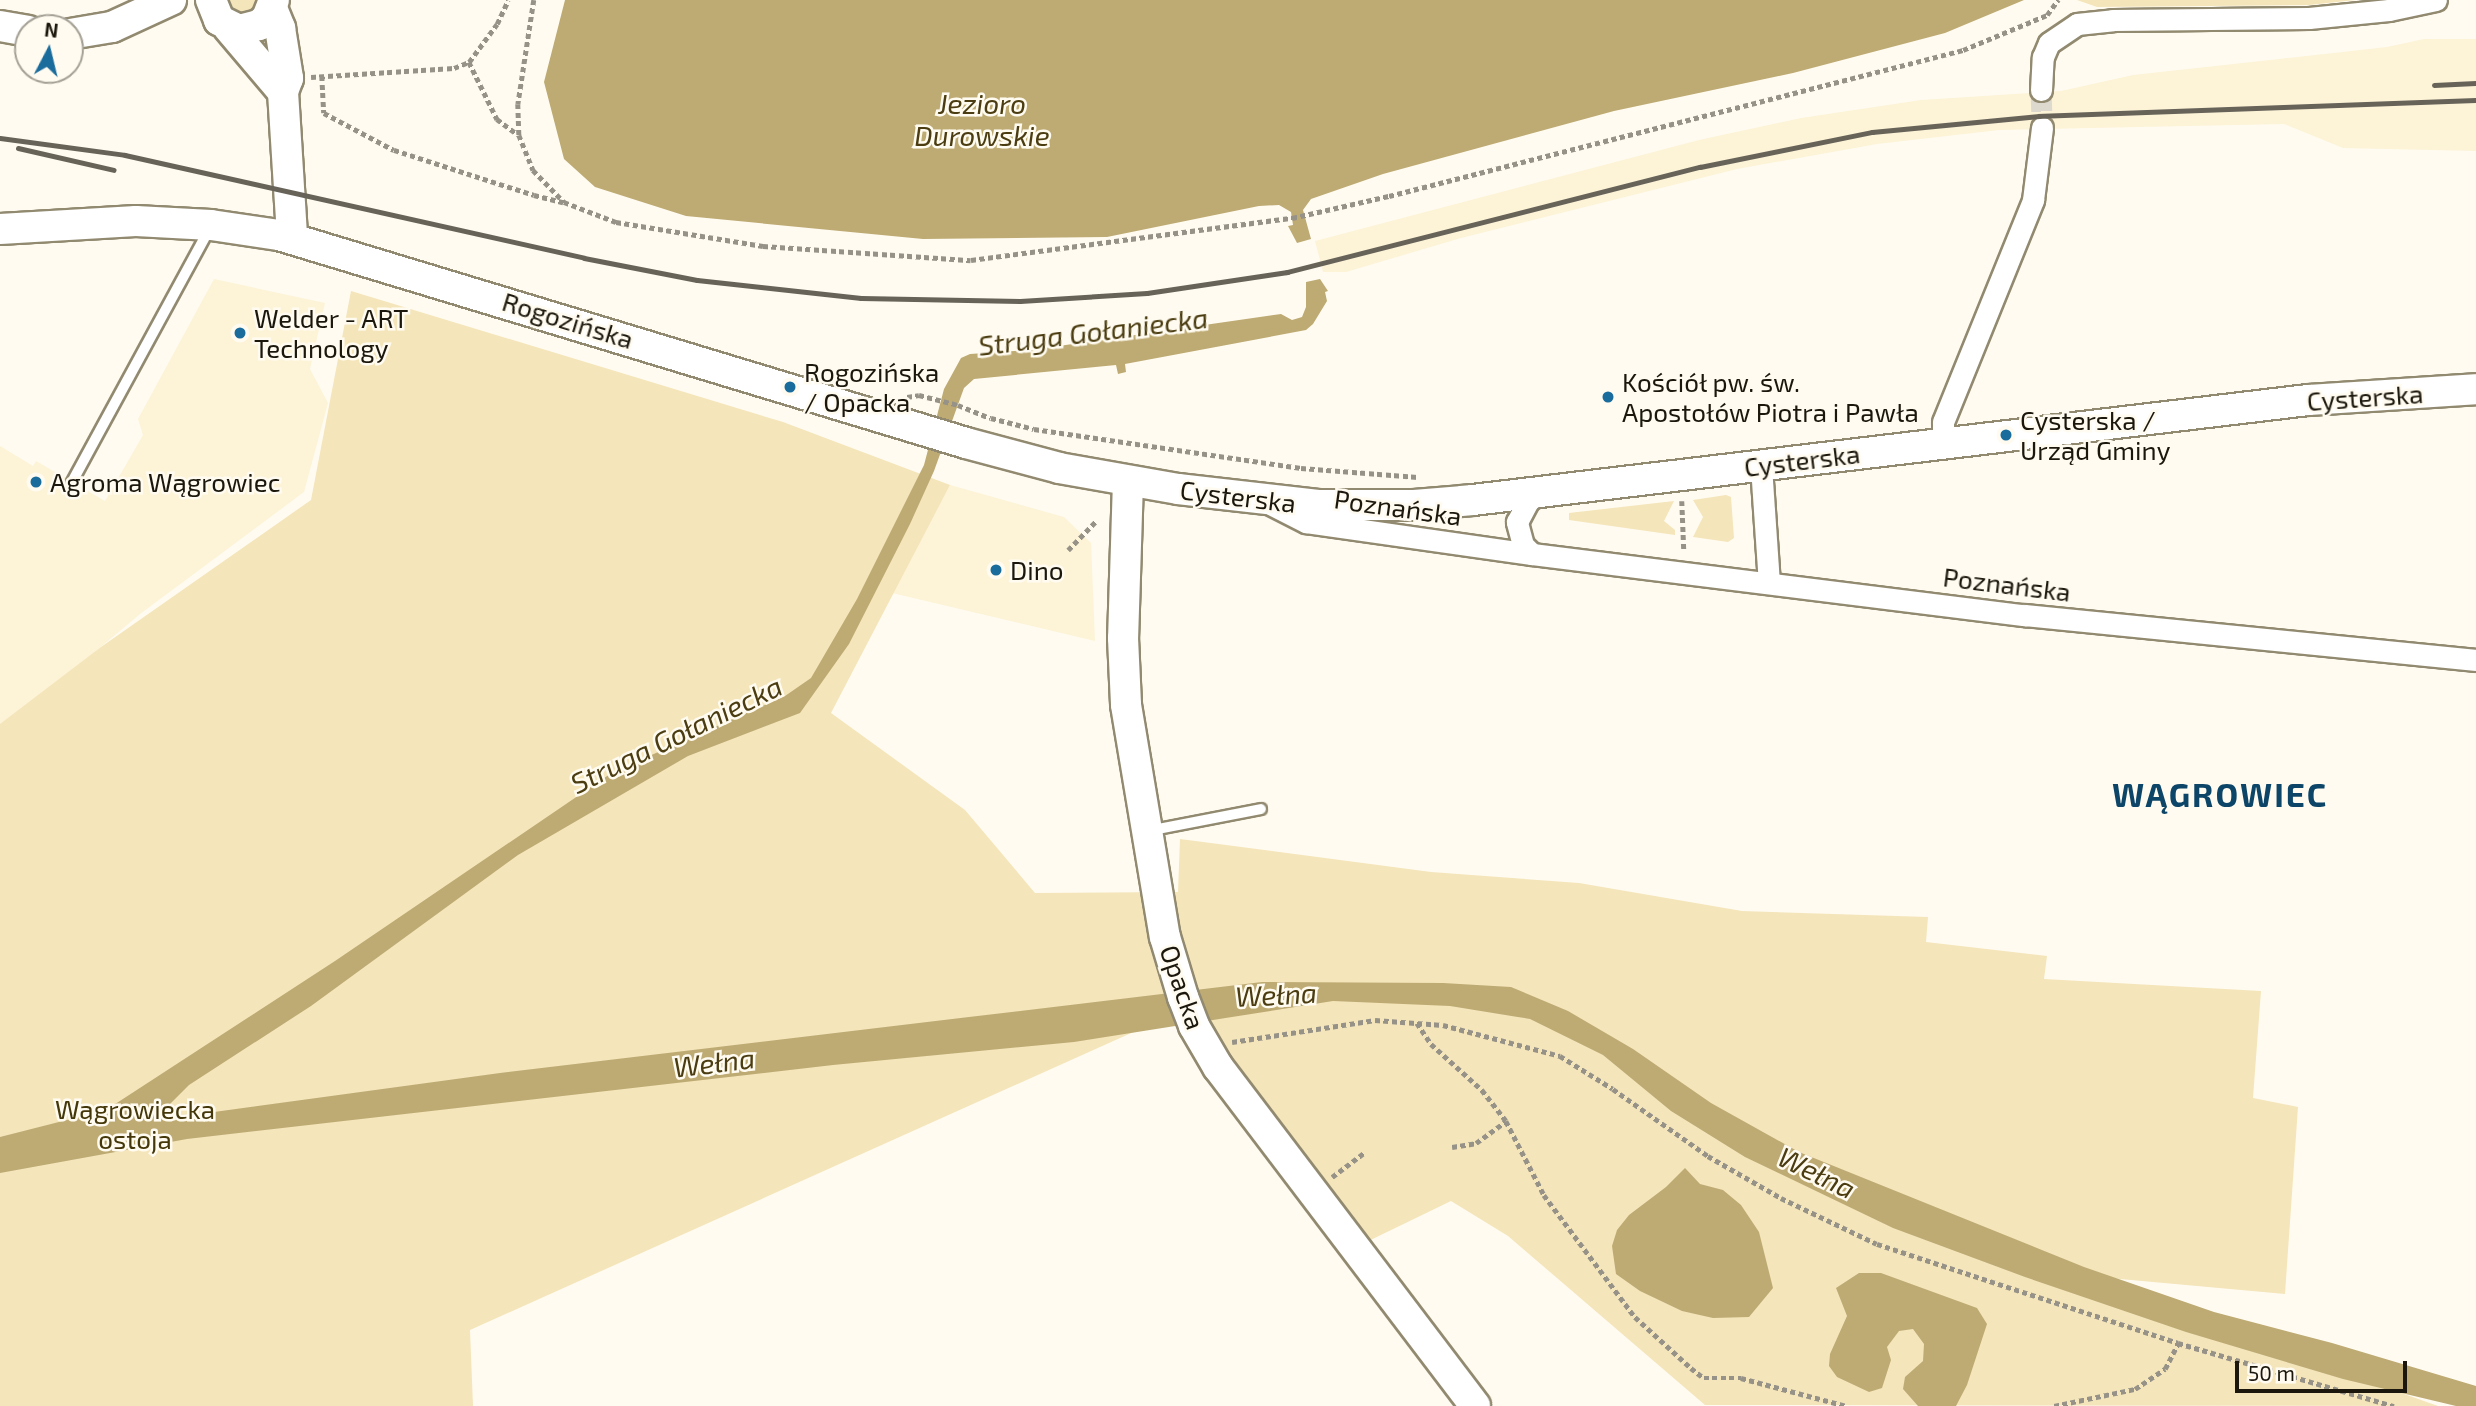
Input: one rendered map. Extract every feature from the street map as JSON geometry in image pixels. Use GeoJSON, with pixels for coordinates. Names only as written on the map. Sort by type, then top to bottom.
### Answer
{"type":"FeatureCollection","features":[{"type":"Feature","properties":{"kind":"main road"},"geometry":{"type":"LineString","coordinates":[[84,32],[112,27],[172,0],[217,13],[250,29],[267,18],[273,4]]}},
{"type":"Feature","properties":{"kind":"main road"},"geometry":{"type":"LineString","coordinates":[[273,4],[291,85],[292,237]]}},
{"type":"Feature","properties":{"kind":"main road"},"geometry":{"type":"LineString","coordinates":[[217,13],[291,85]]}},
{"type":"Feature","properties":{"kind":"main road","name":"Rogozińska"},"geometry":{"type":"LineString","coordinates":[[0,229],[136,221],[211,225],[292,237],[966,443],[1059,468],[1128,481]]}},
{"type":"Feature","properties":{"kind":"main road","name":"Cysterska"},"geometry":{"type":"LineString","coordinates":[[1128,481],[1318,505],[1414,505],[1539,493],[1943,442],[2308,400],[2476,389]]}},
{"type":"Feature","properties":{"kind":"main road","name":"Opacka"},"geometry":{"type":"LineString","coordinates":[[1128,481],[1123,674],[1130,744],[1165,937],[1182,997],[1205,1046],[1475,1406]]}},
{"type":"Feature","properties":{"kind":"street"},"geometry":{"type":"LineString","coordinates":[[2041,90],[2043,57],[2049,43],[2077,24],[2113,20],[2309,18],[2389,10],[2436,0]]}},
{"type":"Feature","properties":{"kind":"street"},"geometry":{"type":"LineString","coordinates":[[1943,442],[1943,422],[2033,200],[2042,128]]}},
{"type":"Feature","properties":{"kind":"street"},"geometry":{"type":"LineString","coordinates":[[1761,466],[1769,582]]}},
{"type":"Feature","properties":{"kind":"street"},"geometry":{"type":"LineString","coordinates":[[1532,554],[1523,545],[1517,522],[1528,501],[1539,493]]}},
{"type":"Feature","properties":{"kind":"street","name":"Poznańska"},"geometry":{"type":"LineString","coordinates":[[1262,499],[1306,522],[1532,554],[2025,615],[2476,660]]}},
{"type":"Feature","properties":{"kind":"lane"},"geometry":{"type":"LineString","coordinates":[[72,482],[211,225]]}},
{"type":"Feature","properties":{"kind":"lane"},"geometry":{"type":"LineString","coordinates":[[1145,832],[1261,809]]}},
{"type":"Feature","properties":{"kind":"path"},"geometry":{"type":"LineString","coordinates":[[291,85],[322,76],[454,68],[469,62],[497,24],[508,0]]}},
{"type":"Feature","properties":{"kind":"path"},"geometry":{"type":"LineString","coordinates":[[534,0],[518,104],[519,135],[533,170],[564,202]]}},
{"type":"Feature","properties":{"kind":"path"},"geometry":{"type":"LineString","coordinates":[[322,76],[324,113],[394,150],[564,202],[616,222],[762,246],[971,260],[1306,216],[1963,50],[2047,15],[2060,0]]}},
{"type":"Feature","properties":{"kind":"path"},"geometry":{"type":"LineString","coordinates":[[469,62],[496,119],[519,135]]}},
{"type":"Feature","properties":{"kind":"path"},"geometry":{"type":"LineString","coordinates":[[936,400],[1034,429],[1301,468],[1424,477]]}},
{"type":"Feature","properties":{"kind":"path"},"geometry":{"type":"LineString","coordinates":[[1679,476],[1685,572]]}},
{"type":"Feature","properties":{"kind":"path"},"geometry":{"type":"LineString","coordinates":[[1068,550],[1096,521]]}},
{"type":"Feature","properties":{"kind":"path"},"geometry":{"type":"LineString","coordinates":[[1205,1046],[1362,1021],[1443,1025],[1560,1056],[1719,1162],[1781,1198],[1877,1244],[2178,1343],[2393,1406]]}},
{"type":"Feature","properties":{"kind":"path"},"geometry":{"type":"LineString","coordinates":[[1417,1023],[1431,1044],[1482,1090],[1506,1121],[1544,1195],[1635,1317],[1691,1368],[1704,1378],[1741,1378],[1846,1406]]}},
{"type":"Feature","properties":{"kind":"path"},"geometry":{"type":"LineString","coordinates":[[1452,1146],[1476,1143],[1506,1121]]}},
{"type":"Feature","properties":{"kind":"path"},"geometry":{"type":"LineString","coordinates":[[1323,1184],[1365,1152]]}},
{"type":"Feature","properties":{"kind":"path"},"geometry":{"type":"LineString","coordinates":[[2054,1406],[2134,1389],[2165,1370],[2178,1343]]}},
{"type":"Feature","properties":{"kind":"shaded area"},"geometry":{"type":"Polygon","coordinates":[[[2424,39],[2476,39],[2476,151],[2343,148],[2284,124],[1999,130],[1877,144],[1737,169],[1461,238],[1346,272],[1323,272],[1315,241],[1699,140],[1801,118],[1921,100],[2061,91],[2133,75],[2387,47],[2424,39]]]}},
{"type":"Feature","properties":{"kind":"shaded area"},"geometry":{"type":"Polygon","coordinates":[[[214,279],[325,303],[310,369],[328,403],[304,492],[140,614],[0,732],[0,446],[33,466],[36,461],[105,501],[143,435],[138,419],[214,279]]]}},
{"type":"Feature","properties":{"kind":"shaded area"},"geometry":{"type":"Polygon","coordinates":[[[950,485],[1064,517],[1091,543],[1095,641],[892,593],[950,485]]]}},
{"type":"Feature","properties":{"kind":"green space"},"geometry":{"type":"Polygon","coordinates":[[[227,0],[260,0],[254,11],[243,15],[233,11],[227,0]]]}},
{"type":"Feature","properties":{"kind":"green space"},"geometry":{"type":"Polygon","coordinates":[[[2077,0],[2355,0],[2309,5],[2097,7],[2077,0]]]}},
{"type":"Feature","properties":{"kind":"green space","name":"Wągrowiecka ostoja"},"geometry":{"type":"Polygon","coordinates":[[[351,291],[783,422],[950,485],[831,713],[965,810],[1035,893],[1178,892],[1180,839],[1431,872],[1579,883],[1742,911],[1928,917],[1926,942],[2047,956],[2044,979],[2261,991],[2253,1098],[2298,1107],[2285,1294],[2065,1274],[2438,1406],[1705,1405],[1508,1236],[1451,1201],[1354,1248],[1205,1046],[1198,1003],[470,1330],[473,1406],[0,1406],[0,724],[101,647],[311,500],[351,291]]]}},
{"type":"Feature","properties":{"kind":"green space"},"geometry":{"type":"Polygon","coordinates":[[[1726,495],[1731,497],[1734,538],[1728,542],[1693,537],[1703,517],[1693,500],[1726,495]]]}},
{"type":"Feature","properties":{"kind":"green space"},"geometry":{"type":"Polygon","coordinates":[[[1674,501],[1664,521],[1675,530],[1675,535],[1569,520],[1569,513],[1674,501]]]}},
{"type":"Feature","properties":{"kind":"water","name":"Jezioro Durowskie"},"geometry":{"type":"Polygon","coordinates":[[[565,0],[2024,0],[1945,33],[1793,73],[1614,111],[1383,174],[1311,199],[1303,210],[1311,239],[1297,243],[1288,226],[1293,225],[1291,212],[1279,205],[1259,206],[1107,237],[923,239],[686,216],[595,187],[564,159],[544,82],[565,0]]]}},
{"type":"Feature","properties":{"kind":"water","name":"Wełna"},"geometry":{"type":"Polygon","coordinates":[[[1320,279],[1328,291],[1325,292],[1327,301],[1313,324],[1306,330],[1125,364],[1126,372],[1118,374],[1116,365],[974,379],[964,388],[934,471],[849,644],[800,713],[688,756],[518,855],[311,1006],[189,1085],[170,1104],[167,1114],[192,1115],[500,1073],[1262,982],[1443,983],[1511,987],[1568,1011],[1633,1049],[1711,1103],[1799,1152],[2084,1267],[2214,1312],[2332,1343],[2476,1386],[2476,1406],[2456,1406],[2343,1379],[2186,1332],[1893,1228],[1745,1157],[1671,1111],[1603,1055],[1530,1019],[1450,1006],[1333,1001],[1074,1042],[833,1065],[187,1139],[0,1173],[0,1137],[106,1110],[335,961],[613,772],[785,696],[811,678],[857,599],[924,465],[944,389],[961,358],[970,354],[1031,350],[1281,314],[1292,320],[1302,317],[1306,307],[1306,282],[1320,279]]]}},
{"type":"Feature","properties":{"kind":"water"},"geometry":{"type":"Polygon","coordinates":[[[1685,1168],[1700,1184],[1723,1190],[1741,1205],[1759,1232],[1773,1288],[1749,1317],[1713,1318],[1682,1311],[1640,1291],[1616,1274],[1612,1246],[1617,1230],[1629,1215],[1666,1187],[1685,1168]]]}},
{"type":"Feature","properties":{"kind":"water"},"geometry":{"type":"Polygon","coordinates":[[[1859,1273],[1881,1273],[1977,1308],[1987,1324],[1967,1385],[1956,1406],[1918,1406],[1903,1389],[1905,1377],[1923,1361],[1924,1344],[1913,1329],[1899,1331],[1887,1347],[1891,1360],[1882,1388],[1869,1392],[1837,1377],[1829,1366],[1830,1354],[1847,1316],[1836,1288],[1859,1273]]]}},
{"type":"Feature","properties":{"kind":"tunnel"},"geometry":{"type":"LineString","coordinates":[[2041,90],[2042,128]]}},
{"type":"Feature","properties":{"kind":"railway"},"geometry":{"type":"LineString","coordinates":[[2434,85],[2476,83]]}},
{"type":"Feature","properties":{"kind":"railway"},"geometry":{"type":"LineString","coordinates":[[0,138],[125,155],[584,258],[697,280],[861,298],[1020,301],[1147,293],[1287,272],[1700,167],[1872,132],[2039,116],[2476,100]]}},
{"type":"Feature","properties":{"kind":"railway"},"geometry":{"type":"LineString","coordinates":[[18,148],[114,170]]}},
{"type":"Feature","properties":{"kind":"place","name":"Welder - ART Technology"},"geometry":{"type":"Point","coordinates":[240,333]}},
{"type":"Feature","properties":{"kind":"place","name":"Rogozińska / Opacka"},"geometry":{"type":"Point","coordinates":[790,387]}},
{"type":"Feature","properties":{"kind":"place","name":"Kościół pw. św. Apostołów Piotra i Pawła"},"geometry":{"type":"Point","coordinates":[1608,397]}},
{"type":"Feature","properties":{"kind":"place","name":"Cysterska / Urząd Gminy"},"geometry":{"type":"Point","coordinates":[2006,435]}},
{"type":"Feature","properties":{"kind":"place","name":"Agroma Wągrowiec"},"geometry":{"type":"Point","coordinates":[36,482]}},
{"type":"Feature","properties":{"kind":"place","name":"Dino"},"geometry":{"type":"Point","coordinates":[996,570]}},
{"type":"Feature","properties":{"kind":"district","name":"WĄGROWIEC"},"geometry":{"type":"Point","coordinates":[2220,795]}},
{"type":"Feature","properties":{"kind":"water label","name":"Struga Gołaniecka"},"geometry":{"type":"Point","coordinates":[1093,331]}},
{"type":"Feature","properties":{"kind":"water label","name":"Struga Gołaniecka"},"geometry":{"type":"Point","coordinates":[676,734]}}]}
